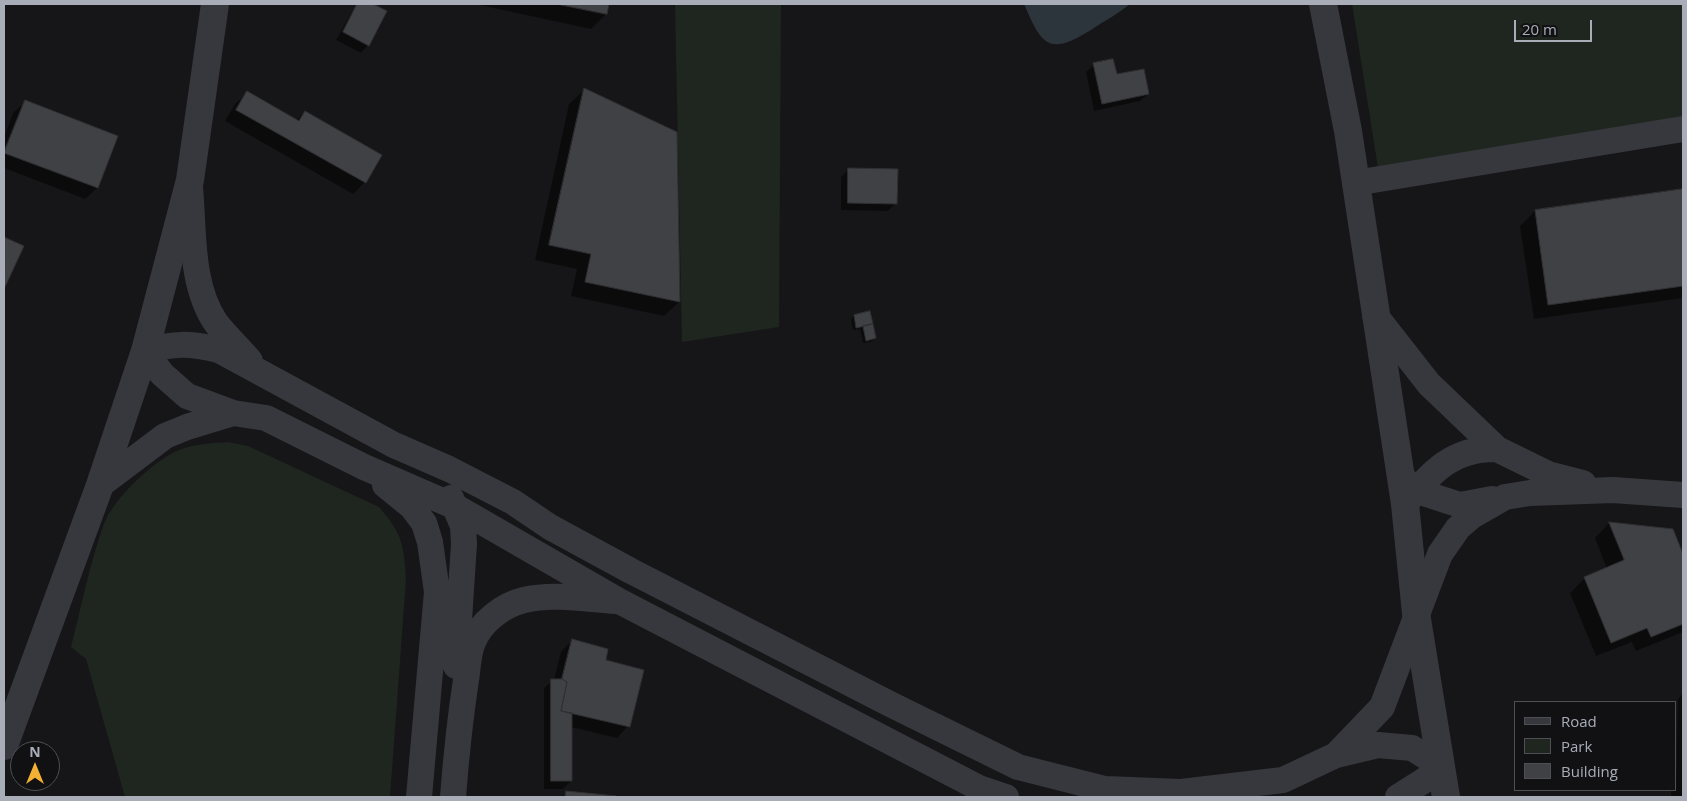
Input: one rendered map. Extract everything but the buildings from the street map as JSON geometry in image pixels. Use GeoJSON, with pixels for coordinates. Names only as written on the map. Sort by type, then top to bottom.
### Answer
{"type":"FeatureCollection","features":[{"type":"Feature","properties":{"kind":"street"},"geometry":{"type":"LineString","coordinates":[[4,746],[100,485],[144,351],[190,180],[215,4]]}},
{"type":"Feature","properties":{"kind":"street"},"geometry":{"type":"LineString","coordinates":[[1323,4],[1330,34],[1375,315],[1408,491],[1416,613],[1446,797]]}},
{"type":"Feature","properties":{"kind":"street"},"geometry":{"type":"LineString","coordinates":[[1355,184],[1683,128]]}},
{"type":"Feature","properties":{"kind":"street"},"geometry":{"type":"LineString","coordinates":[[190,180],[195,254],[203,298],[216,323],[264,376]]}},
{"type":"Feature","properties":{"kind":"street"},"geometry":{"type":"LineString","coordinates":[[1375,315],[1429,384],[1497,449],[1548,474],[1613,490]]}},
{"type":"Feature","properties":{"kind":"street"},"geometry":{"type":"LineString","coordinates":[[144,351],[172,344],[219,350],[394,446],[449,469],[505,498],[550,527],[890,704],[1018,767],[1105,789],[1181,792],[1283,780],[1336,755],[1378,745],[1412,748],[1441,766]]}},
{"type":"Feature","properties":{"kind":"street"},"geometry":{"type":"LineString","coordinates":[[144,351],[162,374],[187,396],[233,413],[266,418],[364,467],[456,507],[619,601],[979,788],[1006,797]]}},
{"type":"Feature","properties":{"kind":"street"},"geometry":{"type":"LineString","coordinates":[[100,485],[165,436],[233,413]]}},
{"type":"Feature","properties":{"kind":"street"},"geometry":{"type":"LineString","coordinates":[[394,446],[437,477],[456,507],[463,526],[464,544],[456,670],[458,732]]}},
{"type":"Feature","properties":{"kind":"street"},"geometry":{"type":"LineString","coordinates":[[1408,491],[1449,460],[1478,448],[1497,449]]}},
{"type":"Feature","properties":{"kind":"street"},"geometry":{"type":"LineString","coordinates":[[364,467],[412,507],[424,523],[430,542],[438,592]]}},
{"type":"Feature","properties":{"kind":"street"},"geometry":{"type":"LineString","coordinates":[[1408,491],[1460,505],[1530,493],[1613,490],[1683,495]]}},
{"type":"Feature","properties":{"kind":"street"},"geometry":{"type":"LineString","coordinates":[[1336,755],[1382,708],[1416,613],[1440,554],[1458,528],[1472,516],[1504,497]]}},
{"type":"Feature","properties":{"kind":"street"},"geometry":{"type":"LineString","coordinates":[[420,797],[442,526],[456,507],[482,500],[550,527]]}},
{"type":"Feature","properties":{"kind":"street"},"geometry":{"type":"LineString","coordinates":[[453,797],[458,732],[473,642],[484,624],[503,607],[524,600],[552,597],[619,601]]}},
{"type":"Feature","properties":{"kind":"street"},"geometry":{"type":"LineString","coordinates":[[1398,797],[1428,778],[1441,766]]}},
{"type":"Feature","properties":{"kind":"green space"},"geometry":{"type":"Polygon","coordinates":[[[675,4],[781,4],[779,327],[682,342],[675,4]]]}},
{"type":"Feature","properties":{"kind":"green space"},"geometry":{"type":"Polygon","coordinates":[[[1352,4],[1683,4],[1683,119],[1378,168],[1352,4]]]}},
{"type":"Feature","properties":{"kind":"green space"},"geometry":{"type":"Polygon","coordinates":[[[228,442],[248,446],[379,507],[397,532],[403,548],[406,579],[390,797],[125,797],[86,659],[71,647],[94,554],[109,514],[125,492],[146,471],[179,450],[209,443],[228,442]]]}},
{"type":"Feature","properties":{"kind":"shaded area"},"geometry":{"type":"Polygon","coordinates":[[[1024,4],[1130,4],[1077,38],[1065,43],[1056,44],[1042,38],[1024,4]]]}}]}
